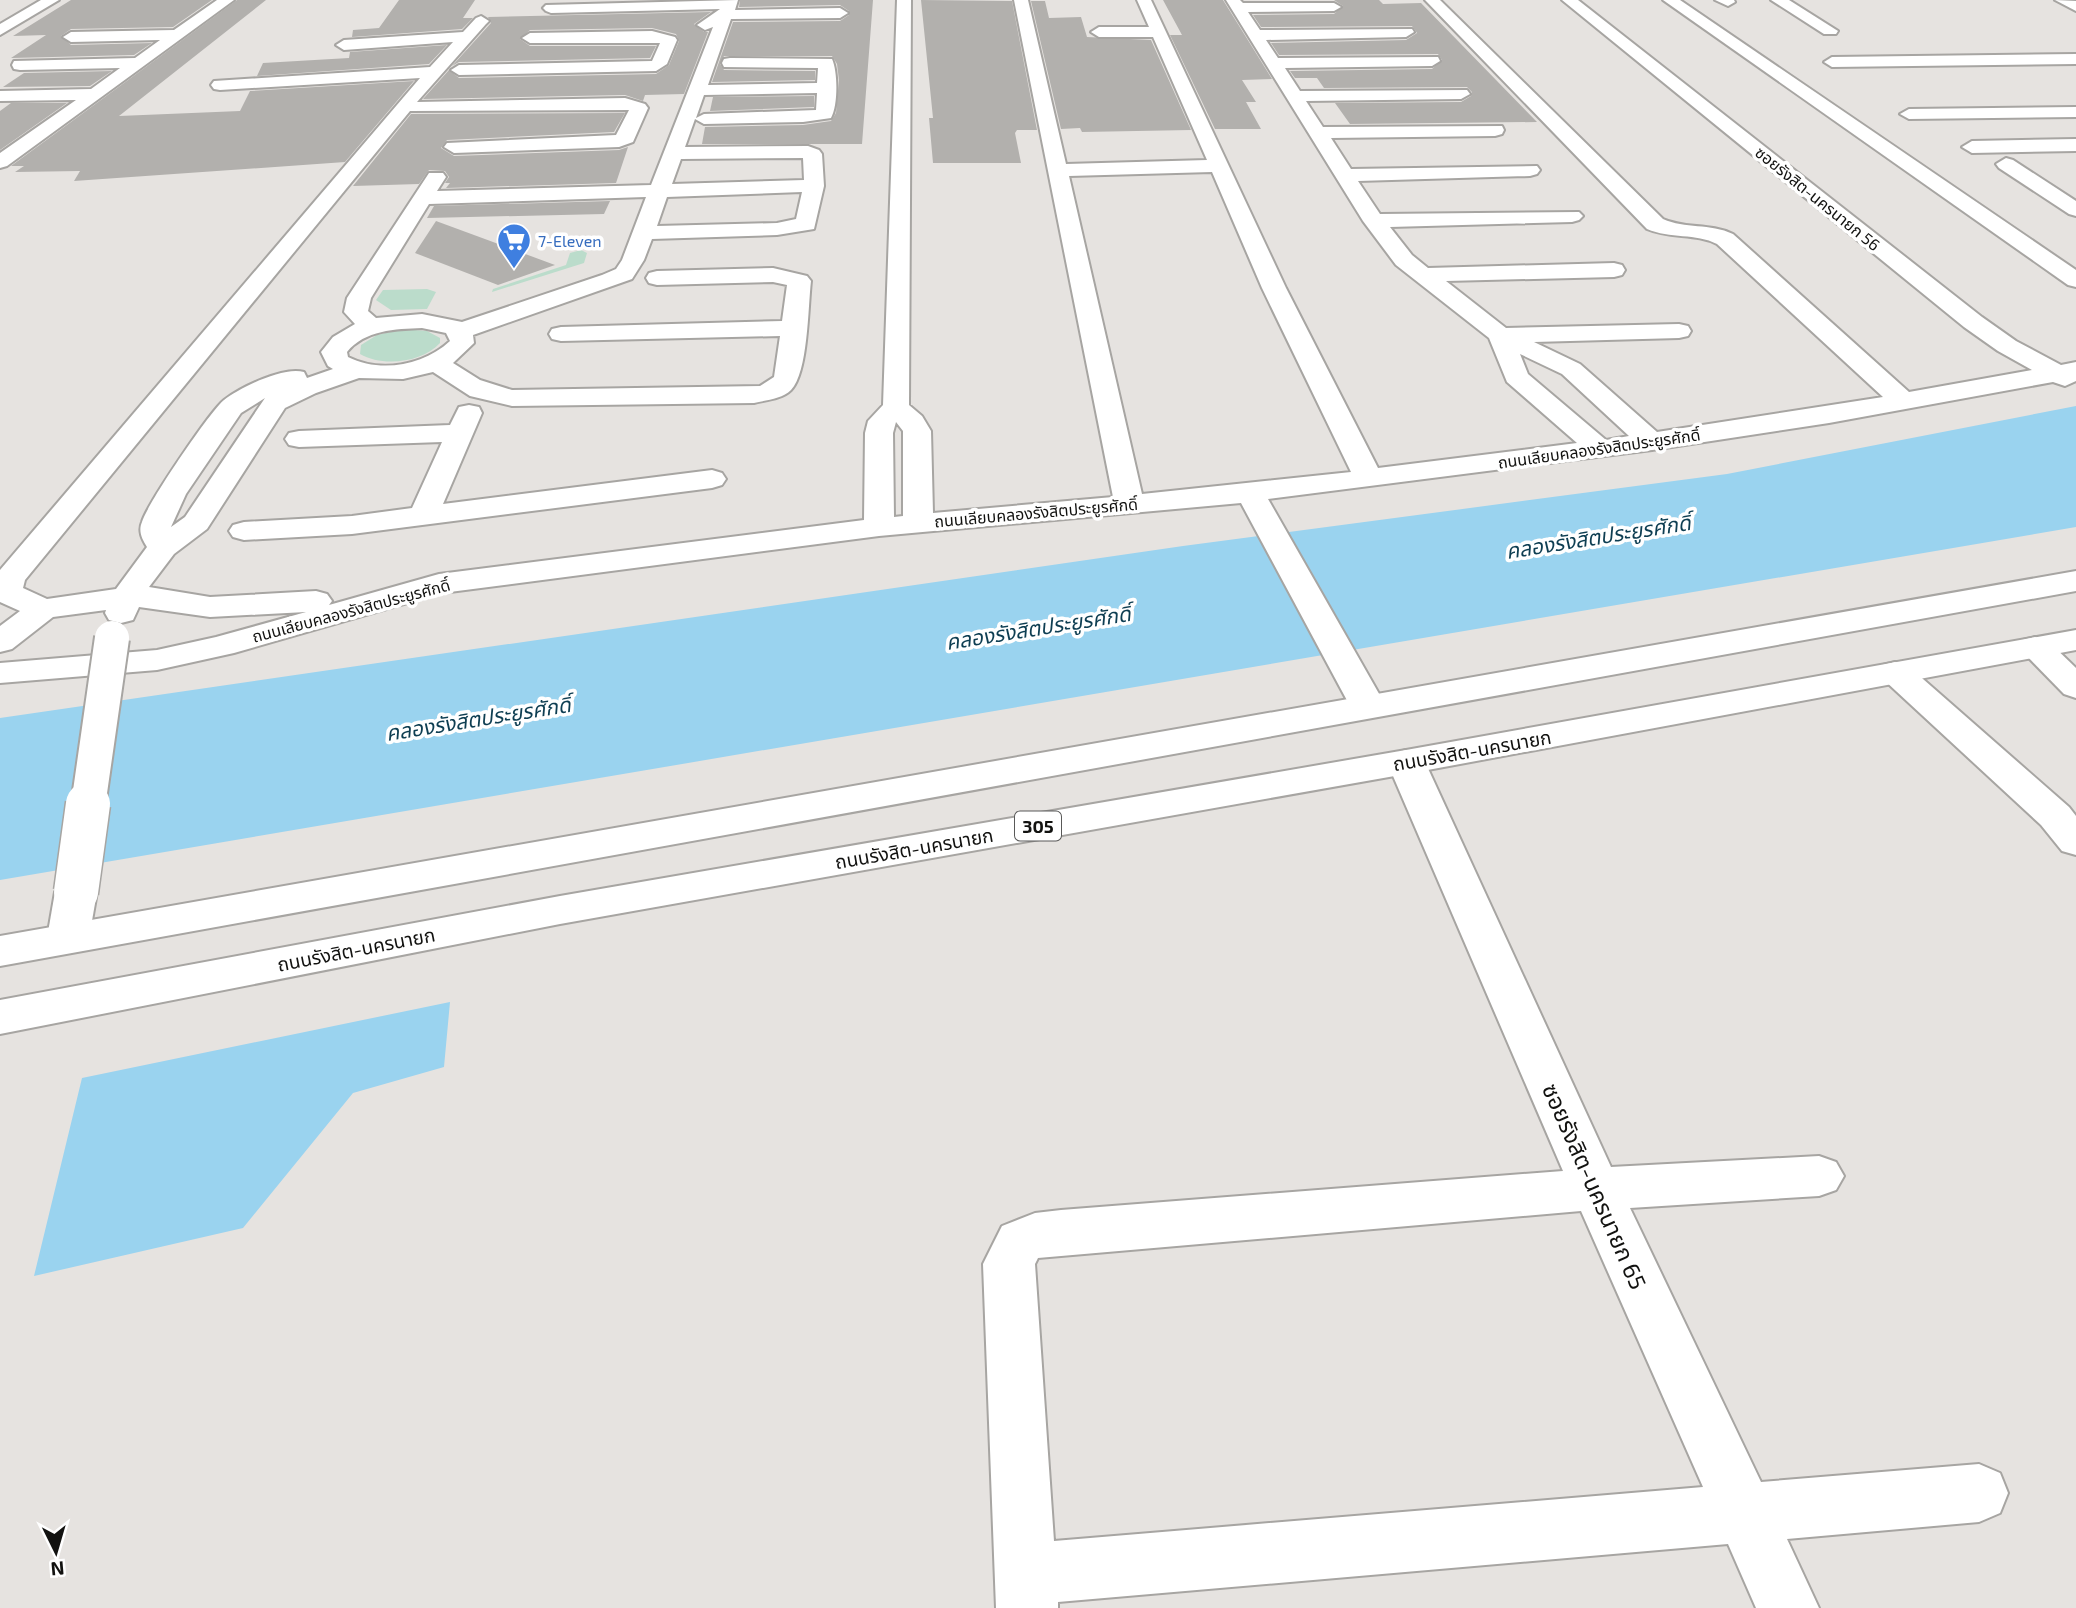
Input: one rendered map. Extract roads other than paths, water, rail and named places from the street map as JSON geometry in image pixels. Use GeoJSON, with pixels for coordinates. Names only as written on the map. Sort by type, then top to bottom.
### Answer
{"type":"FeatureCollection","features":[{"type":"Feature","properties":{"kind":"street"},"geometry":{"type":"LineString","coordinates":[[879,527],[879,433],[882,421],[896,407],[904,0]]}},
{"type":"Feature","properties":{"kind":"street"},"geometry":{"type":"LineString","coordinates":[[1021,0],[1129,504]]}},
{"type":"Feature","properties":{"kind":"street"},"geometry":{"type":"LineString","coordinates":[[1144,0],[1274,288],[1368,478]]}},
{"type":"Feature","properties":{"kind":"street"},"geometry":{"type":"LineString","coordinates":[[1432,0],[1655,224],[1669,230],[1710,233],[1725,239],[1903,401]]}},
{"type":"Feature","properties":{"kind":"street","name":"ซอยรังสิต-นครนายก 56"},"geometry":{"type":"LineString","coordinates":[[1569,0],[1973,322],[2007,346],[2070,377]]}},
{"type":"Feature","properties":{"kind":"street"},"geometry":{"type":"LineString","coordinates":[[1670,0],[2076,280]]}},
{"type":"Feature","properties":{"kind":"street"},"geometry":{"type":"LineString","coordinates":[[1778,0],[1830,31]]}},
{"type":"Feature","properties":{"kind":"street"},"geometry":{"type":"LineString","coordinates":[[2062,0],[2076,7]]}},
{"type":"Feature","properties":{"kind":"street"},"geometry":{"type":"LineString","coordinates":[[12,2],[51,1]]}},
{"type":"Feature","properties":{"kind":"street"},"geometry":{"type":"LineString","coordinates":[[3,27],[51,1]]}},
{"type":"Feature","properties":{"kind":"street"},"geometry":{"type":"LineString","coordinates":[[509,69],[554,4],[842,7],[837,34]]}},
{"type":"Feature","properties":{"kind":"street"},"geometry":{"type":"LineString","coordinates":[[1235,4],[1345,7]]}},
{"type":"Feature","properties":{"kind":"street"},"geometry":{"type":"LineString","coordinates":[[1235,4],[1374,221],[1404,260],[1500,335],[1571,369],[1652,442]]}},
{"type":"Feature","properties":{"kind":"street"},"geometry":{"type":"LineString","coordinates":[[187,10],[219,5]]}},
{"type":"Feature","properties":{"kind":"street"},"geometry":{"type":"LineString","coordinates":[[0,162],[219,5]]}},
{"type":"Feature","properties":{"kind":"street"},"geometry":{"type":"LineString","coordinates":[[669,109],[700,28],[721,5]]}},
{"type":"Feature","properties":{"kind":"street"},"geometry":{"type":"LineString","coordinates":[[346,365],[334,352],[340,343],[371,327],[396,322],[452,327],[618,277],[629,267],[697,90],[721,5]]}},
{"type":"Feature","properties":{"kind":"street"},"geometry":{"type":"LineString","coordinates":[[43,609],[9,594],[7,587],[10,578],[246,293],[447,71],[474,28],[344,45]]}},
{"type":"Feature","properties":{"kind":"street"},"geometry":{"type":"LineString","coordinates":[[1099,32],[1159,32]]}},
{"type":"Feature","properties":{"kind":"street"},"geometry":{"type":"LineString","coordinates":[[1255,35],[1406,32]]}},
{"type":"Feature","properties":{"kind":"street"},"geometry":{"type":"LineString","coordinates":[[71,37],[176,35]]}},
{"type":"Feature","properties":{"kind":"street"},"geometry":{"type":"LineString","coordinates":[[220,85],[447,71],[656,66],[669,40],[652,36],[530,38]]}},
{"type":"Feature","properties":{"kind":"street"},"geometry":{"type":"LineString","coordinates":[[1832,62],[2076,59]]}},
{"type":"Feature","properties":{"kind":"street"},"geometry":{"type":"LineString","coordinates":[[704,119],[825,114],[826,63],[823,61],[730,62]]}},
{"type":"Feature","properties":{"kind":"street"},"geometry":{"type":"LineString","coordinates":[[1274,63],[1432,61]]}},
{"type":"Feature","properties":{"kind":"street"},"geometry":{"type":"LineString","coordinates":[[20,65],[137,63]]}},
{"type":"Feature","properties":{"kind":"street"},"geometry":{"type":"LineString","coordinates":[[697,90],[826,88]]}},
{"type":"Feature","properties":{"kind":"street"},"geometry":{"type":"LineString","coordinates":[[0,96],[93,94]]}},
{"type":"Feature","properties":{"kind":"street"},"geometry":{"type":"LineString","coordinates":[[1295,96],[1461,94]]}},
{"type":"Feature","properties":{"kind":"street"},"geometry":{"type":"LineString","coordinates":[[416,107],[625,103],[639,108],[626,138],[608,144],[454,147]]}},
{"type":"Feature","properties":{"kind":"street"},"geometry":{"type":"LineString","coordinates":[[371,327],[356,312],[359,298],[454,147],[483,106]]}},
{"type":"Feature","properties":{"kind":"street"},"geometry":{"type":"LineString","coordinates":[[1909,114],[2076,112]]}},
{"type":"Feature","properties":{"kind":"street"},"geometry":{"type":"LineString","coordinates":[[11,130],[45,129]]}},
{"type":"Feature","properties":{"kind":"street"},"geometry":{"type":"LineString","coordinates":[[1318,134],[1495,130]]}},
{"type":"Feature","properties":{"kind":"street"},"geometry":{"type":"LineString","coordinates":[[1972,147],[2076,145]]}},
{"type":"Feature","properties":{"kind":"street"},"geometry":{"type":"LineString","coordinates":[[642,233],[799,227],[806,224],[814,186],[812,155],[808,152],[673,153]]}},
{"type":"Feature","properties":{"kind":"street"},"geometry":{"type":"LineString","coordinates":[[2006,164],[2076,209]]}},
{"type":"Feature","properties":{"kind":"street"},"geometry":{"type":"LineString","coordinates":[[1057,170],[1219,166]]}},
{"type":"Feature","properties":{"kind":"street"},"geometry":{"type":"LineString","coordinates":[[625,214],[644,168]]}},
{"type":"Feature","properties":{"kind":"street"},"geometry":{"type":"LineString","coordinates":[[1346,175],[1530,170]]}},
{"type":"Feature","properties":{"kind":"street"},"geometry":{"type":"LineString","coordinates":[[424,198],[814,186]]}},
{"type":"Feature","properties":{"kind":"street"},"geometry":{"type":"LineString","coordinates":[[1374,221],[1572,216]]}},
{"type":"Feature","properties":{"kind":"street"},"geometry":{"type":"LineString","coordinates":[[452,327],[586,277],[596,271],[607,258]]}},
{"type":"Feature","properties":{"kind":"street"},"geometry":{"type":"LineString","coordinates":[[1422,275],[1614,270]]}},
{"type":"Feature","properties":{"kind":"street"},"geometry":{"type":"LineString","coordinates":[[436,362],[471,389],[487,395],[543,399],[754,395],[782,386],[787,377],[799,281],[773,275],[657,278]]}},
{"type":"Feature","properties":{"kind":"street"},"geometry":{"type":"LineString","coordinates":[[68,938],[112,638],[126,597],[163,547],[196,523],[275,403],[346,365],[395,371],[436,362],[448,356],[462,343],[463,337],[452,327]]}},
{"type":"Feature","properties":{"kind":"street"},"geometry":{"type":"LineString","coordinates":[[561,334],[792,328]]}},
{"type":"Feature","properties":{"kind":"street"},"geometry":{"type":"LineString","coordinates":[[1500,335],[1679,331]]}},
{"type":"Feature","properties":{"kind":"street"},"geometry":{"type":"LineString","coordinates":[[1500,335],[1516,377],[1600,449]]}},
{"type":"Feature","properties":{"kind":"street","name":"ถนนเลียบคลองรังสิตประยูรศักดิ์"},"geometry":{"type":"LineString","coordinates":[[0,673],[157,660],[222,646],[439,584],[918,523],[1129,504],[1254,502],[1368,478],[1652,442],[2070,377]]}},
{"type":"Feature","properties":{"kind":"street"},"geometry":{"type":"LineString","coordinates":[[423,516],[458,433],[475,405],[487,395]]}},
{"type":"Feature","properties":{"kind":"street"},"geometry":{"type":"LineString","coordinates":[[896,407],[912,422],[917,431],[918,523]]}},
{"type":"Feature","properties":{"kind":"street"},"geometry":{"type":"LineString","coordinates":[[299,439],[458,433]]}},
{"type":"Feature","properties":{"kind":"street"},"geometry":{"type":"LineString","coordinates":[[244,531],[352,525],[712,479]]}},
{"type":"Feature","properties":{"kind":"street"},"geometry":{"type":"LineString","coordinates":[[1254,502],[1368,706]]}},
{"type":"Feature","properties":{"kind":"street"},"geometry":{"type":"LineString","coordinates":[[0,951],[2076,581]]}},
{"type":"Feature","properties":{"kind":"street"},"geometry":{"type":"LineString","coordinates":[[0,642],[43,609],[126,597],[150,597],[210,607],[244,607],[297,603],[439,584]]}},
{"type":"Feature","properties":{"kind":"street","name":"ถนนรังสิต-นครนายก"},"geometry":{"type":"LineString","coordinates":[[0,1017],[560,910],[1406,762],[2076,640]]}},
{"type":"Feature","properties":{"kind":"street"},"geometry":{"type":"LineString","coordinates":[[2035,647],[2076,687]]}},
{"type":"Feature","properties":{"kind":"street"},"geometry":{"type":"LineString","coordinates":[[1895,672],[2055,816],[2076,842]]}},
{"type":"Feature","properties":{"kind":"street","name":"ซอยรังสิต-นครนายก 65"},"geometry":{"type":"LineString","coordinates":[[1406,762],[1596,1189],[1788,1608]]}},
{"type":"Feature","properties":{"kind":"street"},"geometry":{"type":"LineString","coordinates":[[1819,1176],[1596,1189],[1061,1232],[1035,1235],[1020,1242],[1009,1264],[1026,1591],[1746,1513],[1979,1493]]}},
{"type":"Feature","properties":{"kind":"water","name":"คลองรังสิตประยูรศักดิ์"},"geometry":{"type":"Polygon","coordinates":[[[2076,406],[2076,527],[0,880],[0,718],[1183,546],[1727,474],[2076,406]]]}},
{"type":"Feature","properties":{"kind":"water"},"geometry":{"type":"Polygon","coordinates":[[[450,1002],[444,1067],[353,1093],[243,1228],[34,1276],[82,1078],[450,1002]]]}},
{"type":"Feature","properties":{"kind":"place","name":"7-Eleven"},"geometry":{"type":"Point","coordinates":[514,270]}}]}
